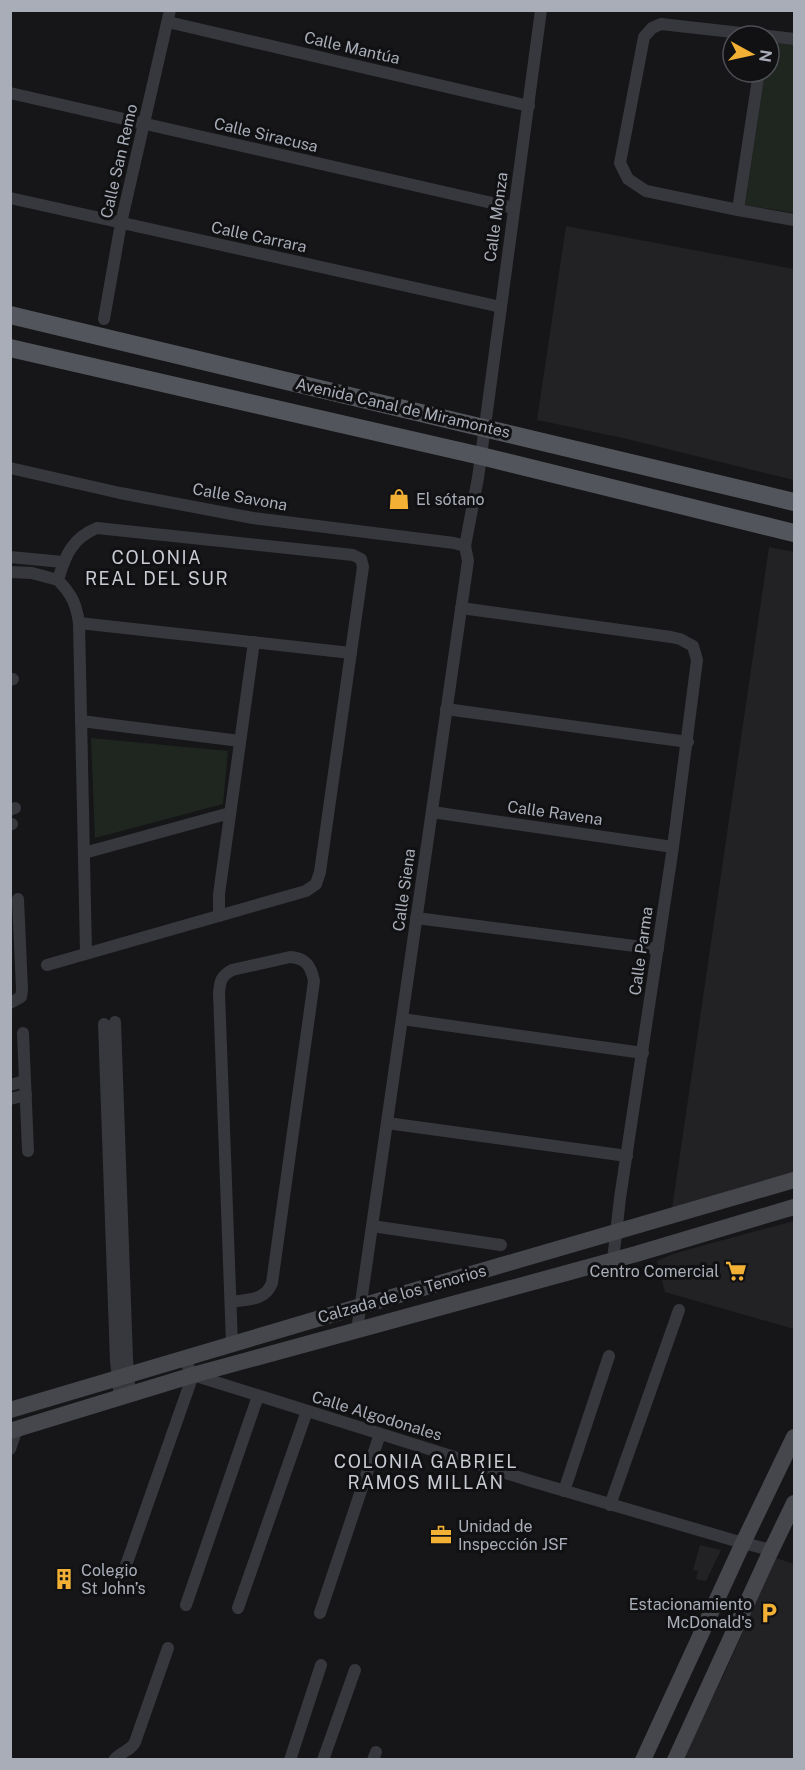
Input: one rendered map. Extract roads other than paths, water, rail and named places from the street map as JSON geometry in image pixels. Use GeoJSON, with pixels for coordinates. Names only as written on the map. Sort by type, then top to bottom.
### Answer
{"type":"FeatureCollection","features":[{"type":"Feature","properties":{"kind":"main road","name":"Avenida Canal de Miramontes"},"geometry":{"type":"LineString","coordinates":[[10,315],[795,502]]}},
{"type":"Feature","properties":{"kind":"main road","name":"Avenida Canal de Miramontes"},"geometry":{"type":"LineString","coordinates":[[10,348],[481,456],[795,533]]}},
{"type":"Feature","properties":{"kind":"street","name":"Calle Monza"},"geometry":{"type":"LineString","coordinates":[[481,456],[541,10]]}},
{"type":"Feature","properties":{"kind":"street","name":"Calle Mantúa"},"geometry":{"type":"LineString","coordinates":[[169,16],[529,106]]}},
{"type":"Feature","properties":{"kind":"street","name":"Calle San Remo"},"geometry":{"type":"LineString","coordinates":[[104,319],[122,223],[169,16]]}},
{"type":"Feature","properties":{"kind":"street"},"geometry":{"type":"LineString","coordinates":[[721,31],[661,24],[652,28],[644,37],[620,163],[628,179],[646,191],[795,220]]}},
{"type":"Feature","properties":{"kind":"street"},"geometry":{"type":"LineString","coordinates":[[738,210],[757,84]]}},
{"type":"Feature","properties":{"kind":"street","name":"Calle Siracusa"},"geometry":{"type":"LineString","coordinates":[[10,93],[514,208]]}},
{"type":"Feature","properties":{"kind":"street","name":"Calle Carrara"},"geometry":{"type":"LineString","coordinates":[[10,198],[501,307]]}},
{"type":"Feature","properties":{"kind":"street","name":"Calle Siena"},"geometry":{"type":"LineString","coordinates":[[357,1330],[468,561],[465,546],[481,456]]}},
{"type":"Feature","properties":{"kind":"street","name":"Calle Savona"},"geometry":{"type":"LineString","coordinates":[[10,468],[120,493],[253,518],[465,546]]}},
{"type":"Feature","properties":{"kind":"street"},"geometry":{"type":"LineString","coordinates":[[47,965],[306,891],[316,884],[320,872],[363,567],[361,560],[353,555],[97,528],[86,532],[75,541],[63,562],[58,580]]}},
{"type":"Feature","properties":{"kind":"street"},"geometry":{"type":"LineString","coordinates":[[10,557],[63,562]]}},
{"type":"Feature","properties":{"kind":"street"},"geometry":{"type":"LineString","coordinates":[[10,572],[32,573],[58,580],[70,593],[76,607],[79,623],[86,952]]}},
{"type":"Feature","properties":{"kind":"street","name":"Calle Parma"},"geometry":{"type":"LineString","coordinates":[[461,608],[671,637],[693,646],[697,660],[688,742],[615,1232],[613,1260]]}},
{"type":"Feature","properties":{"kind":"street"},"geometry":{"type":"LineString","coordinates":[[79,623],[351,653]]}},
{"type":"Feature","properties":{"kind":"street"},"geometry":{"type":"LineString","coordinates":[[219,916],[219,894],[254,642]]}},
{"type":"Feature","properties":{"kind":"street"},"geometry":{"type":"LineString","coordinates":[[446,710],[688,742]]}},
{"type":"Feature","properties":{"kind":"street"},"geometry":{"type":"LineString","coordinates":[[81,721],[240,741]]}},
{"type":"Feature","properties":{"kind":"street","name":"Calle Ravena"},"geometry":{"type":"LineString","coordinates":[[432,812],[673,847]]}},
{"type":"Feature","properties":{"kind":"street"},"geometry":{"type":"LineString","coordinates":[[84,853],[230,813]]}},
{"type":"Feature","properties":{"kind":"street"},"geometry":{"type":"LineString","coordinates":[[10,1003],[21,997],[15,962],[18,899]]}},
{"type":"Feature","properties":{"kind":"street"},"geometry":{"type":"LineString","coordinates":[[416,918],[658,950]]}},
{"type":"Feature","properties":{"kind":"street"},"geometry":{"type":"LineString","coordinates":[[231,1302],[263,1296],[273,1283],[314,981],[312,970],[300,958],[290,957],[232,970],[220,980],[232,1344]]}},
{"type":"Feature","properties":{"kind":"street"},"geometry":{"type":"LineString","coordinates":[[402,1019],[643,1053]]}},
{"type":"Feature","properties":{"kind":"street"},"geometry":{"type":"LineString","coordinates":[[110,1023],[125,1397]]}},
{"type":"Feature","properties":{"kind":"street"},"geometry":{"type":"LineString","coordinates":[[23,1033],[28,1151]]}},
{"type":"Feature","properties":{"kind":"street"},"geometry":{"type":"LineString","coordinates":[[10,1085],[25,1081]]}},
{"type":"Feature","properties":{"kind":"street"},"geometry":{"type":"LineString","coordinates":[[10,1099],[26,1095]]}},
{"type":"Feature","properties":{"kind":"street"},"geometry":{"type":"LineString","coordinates":[[387,1123],[627,1156]]}},
{"type":"Feature","properties":{"kind":"street","name":"Calzada de los Tenorios"},"geometry":{"type":"LineString","coordinates":[[10,1410],[795,1180]]}},
{"type":"Feature","properties":{"kind":"street","name":"Calzada de los Tenorios"},"geometry":{"type":"LineString","coordinates":[[14,1430],[193,1376],[576,1271],[795,1207]]}},
{"type":"Feature","properties":{"kind":"street"},"geometry":{"type":"LineString","coordinates":[[372,1226],[501,1245]]}},
{"type":"Feature","properties":{"kind":"street"},"geometry":{"type":"LineString","coordinates":[[567,1246],[576,1271]]}},
{"type":"Feature","properties":{"kind":"street"},"geometry":{"type":"LineString","coordinates":[[610,1505],[679,1310]]}},
{"type":"Feature","properties":{"kind":"street"},"geometry":{"type":"LineString","coordinates":[[313,1342],[315,1320]]}},
{"type":"Feature","properties":{"kind":"street"},"geometry":{"type":"LineString","coordinates":[[564,1491],[609,1356]]}},
{"type":"Feature","properties":{"kind":"street"},"geometry":{"type":"LineString","coordinates":[[123,1571],[193,1376],[184,1359]]}},
{"type":"Feature","properties":{"kind":"street","name":"Calle Algodonales"},"geometry":{"type":"LineString","coordinates":[[193,1376],[610,1505],[771,1550]]}},
{"type":"Feature","properties":{"kind":"street"},"geometry":{"type":"LineString","coordinates":[[186,1605],[258,1396]]}},
{"type":"Feature","properties":{"kind":"street"},"geometry":{"type":"LineString","coordinates":[[238,1608],[307,1411]]}},
{"type":"Feature","properties":{"kind":"street"},"geometry":{"type":"LineString","coordinates":[[10,1449],[14,1430]]}},
{"type":"Feature","properties":{"kind":"street"},"geometry":{"type":"LineString","coordinates":[[320,1613],[381,1434]]}},
{"type":"Feature","properties":{"kind":"street"},"geometry":{"type":"LineString","coordinates":[[643,1760],[795,1437]]}},
{"type":"Feature","properties":{"kind":"street"},"geometry":{"type":"LineString","coordinates":[[675,1760],[771,1550],[795,1503]]}},
{"type":"Feature","properties":{"kind":"street"},"geometry":{"type":"LineString","coordinates":[[114,1760],[135,1742],[168,1648]]}},
{"type":"Feature","properties":{"kind":"street"},"geometry":{"type":"LineString","coordinates":[[290,1760],[321,1665]]}},
{"type":"Feature","properties":{"kind":"street"},"geometry":{"type":"LineString","coordinates":[[323,1760],[355,1670]]}},
{"type":"Feature","properties":{"kind":"place","name":"El sótano"},"geometry":{"type":"Point","coordinates":[399,499]}},
{"type":"Feature","properties":{"kind":"place","name":"Centro Comercial"},"geometry":{"type":"Point","coordinates":[736,1271]}},
{"type":"Feature","properties":{"kind":"place","name":"Unidad de Inspección JSF"},"geometry":{"type":"Point","coordinates":[441,1535]}},
{"type":"Feature","properties":{"kind":"place","name":"Colegio St John’s"},"geometry":{"type":"Point","coordinates":[64,1579]}},
{"type":"Feature","properties":{"kind":"place","name":"Estacionamiento McDonald's"},"geometry":{"type":"Point","coordinates":[769,1613]}},
{"type":"Feature","properties":{"kind":"district","name":"COLONIA REAL DEL SUR"},"geometry":{"type":"Point","coordinates":[157,567]}},
{"type":"Feature","properties":{"kind":"district","name":"COLONIA GABRIEL RAMOS MILLÁN"},"geometry":{"type":"Point","coordinates":[426,1471]}}]}
